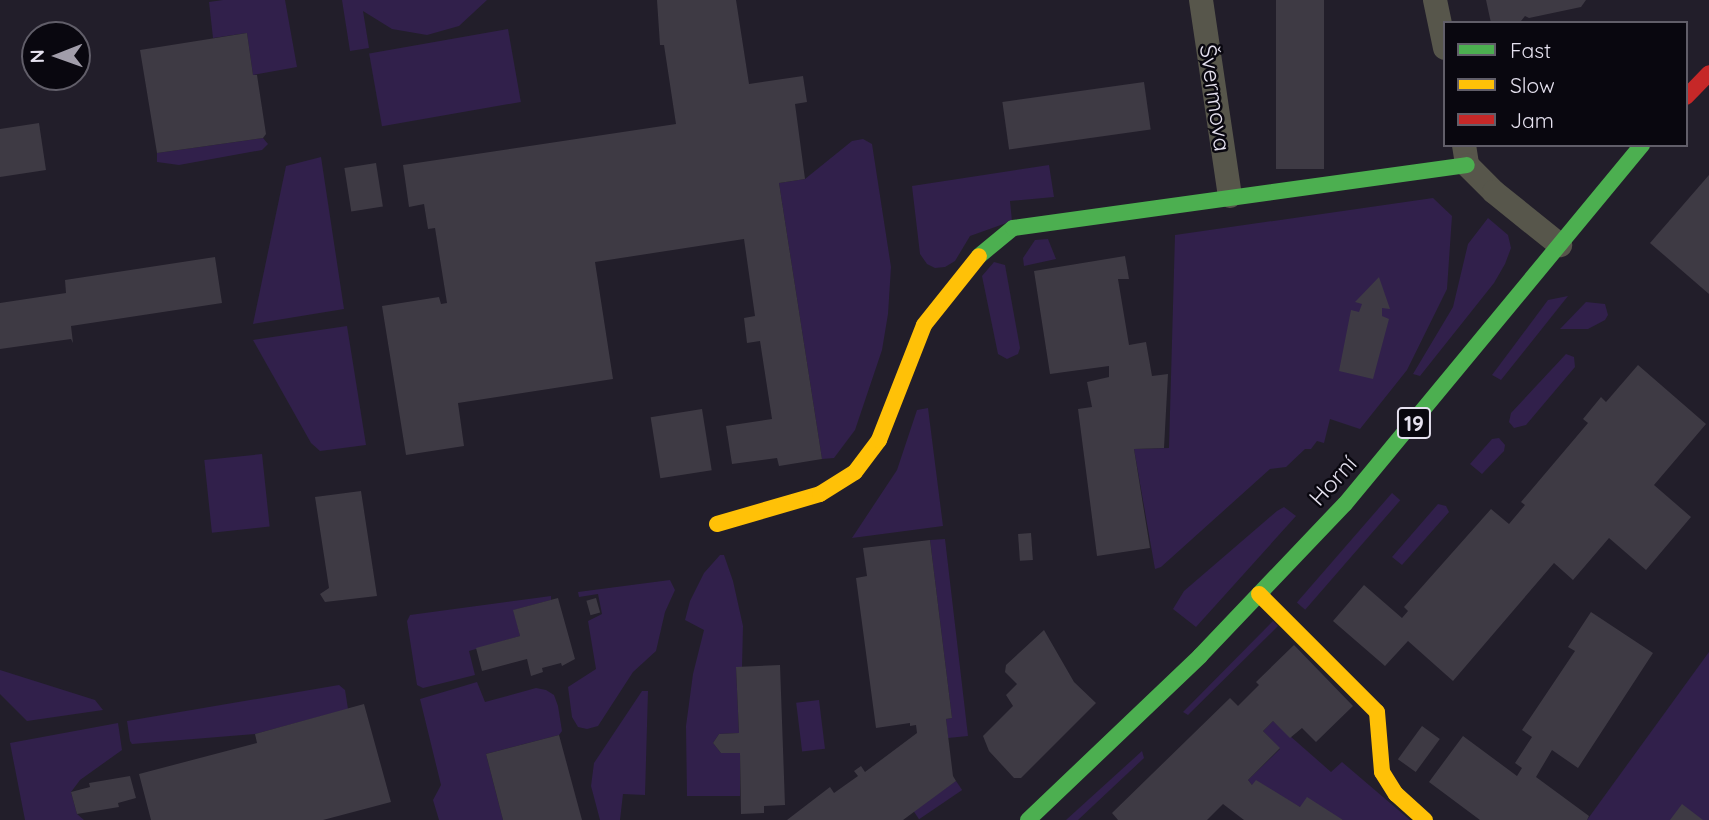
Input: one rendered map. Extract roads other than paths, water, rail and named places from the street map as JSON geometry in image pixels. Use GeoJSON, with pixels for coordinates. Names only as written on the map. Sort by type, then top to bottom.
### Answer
{"type":"FeatureCollection","features":[{"type":"Feature","properties":{"kind":"street","name":"Švermova"},"geometry":{"type":"LineString","coordinates":[[1201,0],[1230,196]]}},
{"type":"Feature","properties":{"kind":"street"},"geometry":{"type":"LineString","coordinates":[[1435,0],[1443,38]]}},
{"type":"Feature","properties":{"kind":"street"},"geometry":{"type":"LineString","coordinates":[[1688,95],[1709,73]]}},
{"type":"Feature","properties":{"kind":"street","name":"Horní"},"geometry":{"type":"LineString","coordinates":[[1028,820],[1200,656],[1345,504],[1640,147]]}},
{"type":"Feature","properties":{"kind":"street"},"geometry":{"type":"LineString","coordinates":[[717,524],[820,494],[855,472],[879,440],[924,325],[974,260],[1013,228],[1230,196],[1465,155],[1494,192],[1560,245]]}},
{"type":"Feature","properties":{"kind":"street"},"geometry":{"type":"LineString","coordinates":[[1259,594],[1377,712],[1382,772],[1396,794],[1425,820]]}}]}
